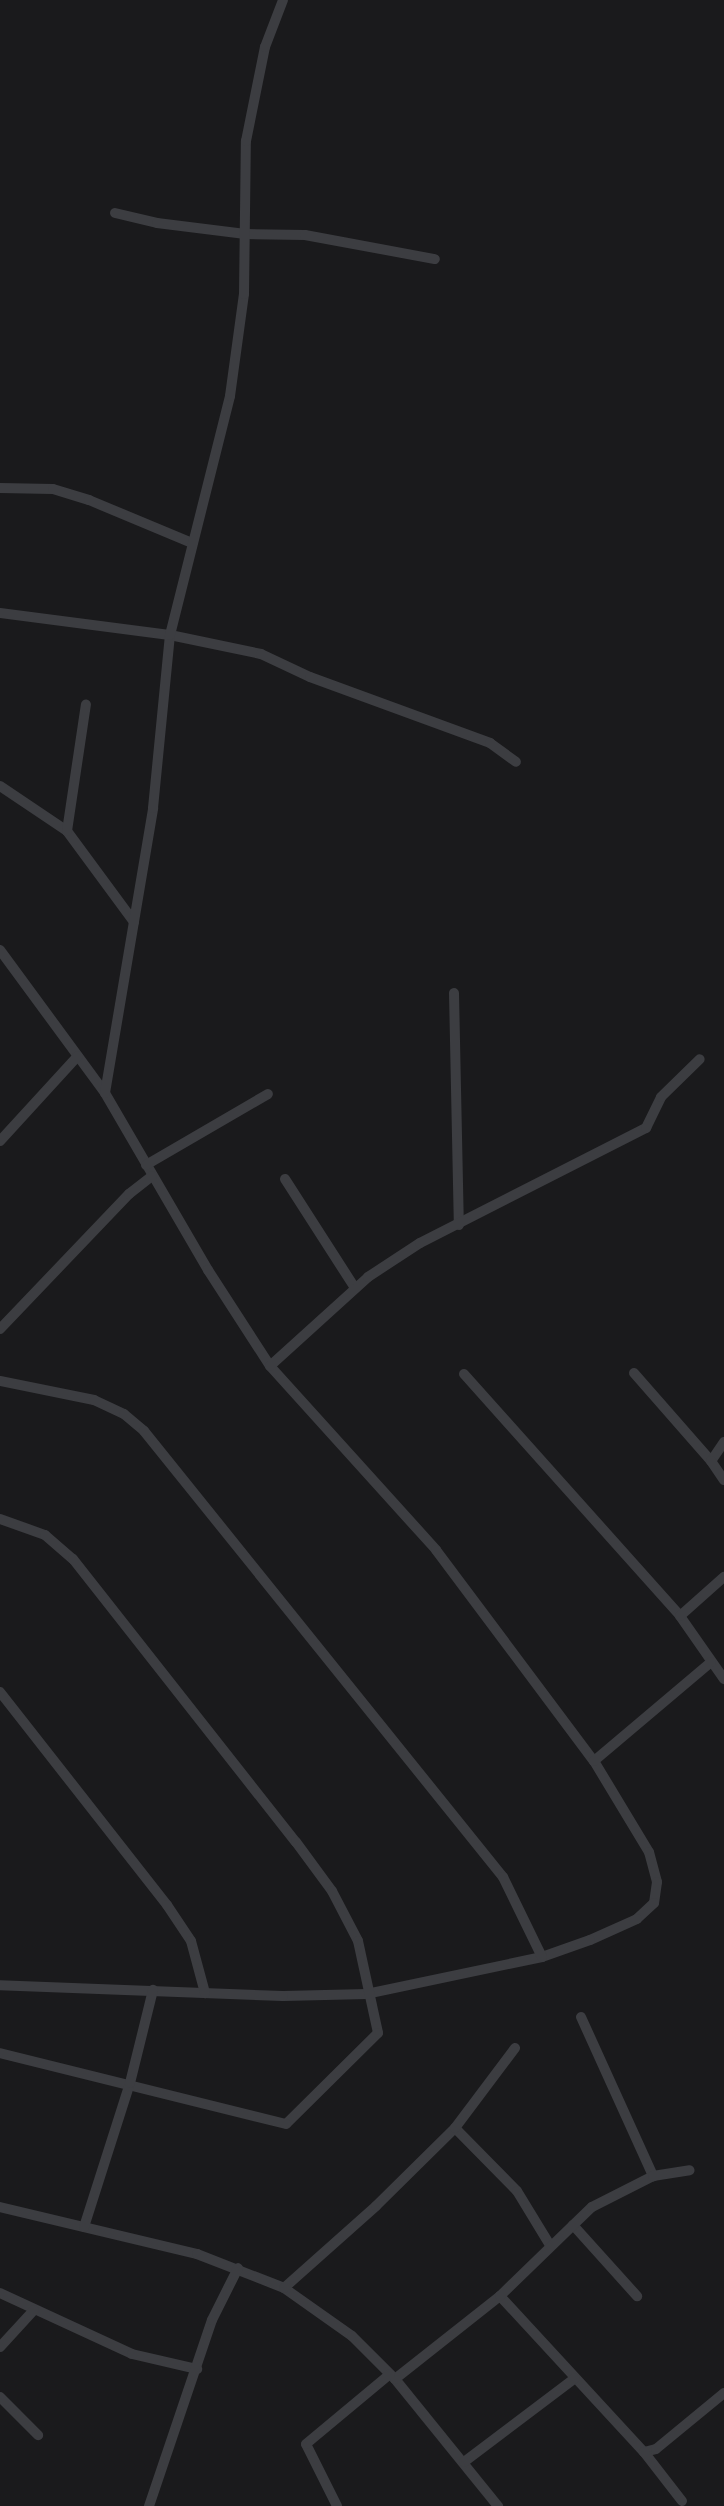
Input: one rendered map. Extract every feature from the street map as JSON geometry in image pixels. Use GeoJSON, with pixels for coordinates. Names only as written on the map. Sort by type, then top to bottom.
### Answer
{"type":"FeatureCollection","features":[{"type":"Feature","properties":{"kind":"street"},"geometry":{"type":"LineString","coordinates":[[105,1093],[153,808],[170,635],[230,396],[244,294],[246,141],[265,47],[283,0]]}},
{"type":"Feature","properties":{"kind":"street"},"geometry":{"type":"LineString","coordinates":[[115,213],[157,223],[245,234],[305,235],[435,259]]}},
{"type":"Feature","properties":{"kind":"street"},"geometry":{"type":"LineString","coordinates":[[0,488],[65,493],[192,543]]}},
{"type":"Feature","properties":{"kind":"street"},"geometry":{"type":"LineString","coordinates":[[0,613],[170,635],[261,654],[310,677],[490,743],[516,762]]}},
{"type":"Feature","properties":{"kind":"street"},"geometry":{"type":"LineString","coordinates":[[67,831],[86,704]]}},
{"type":"Feature","properties":{"kind":"street"},"geometry":{"type":"LineString","coordinates":[[0,786],[67,831],[134,922]]}},
{"type":"Feature","properties":{"kind":"street"},"geometry":{"type":"LineString","coordinates":[[0,950],[105,1093],[152,1176],[270,1366],[436,1550],[594,1761],[649,1852],[657,1882],[654,1903],[637,1919],[542,1957],[367,1994],[283,1996],[0,1985]]}},
{"type":"Feature","properties":{"kind":"street"},"geometry":{"type":"LineString","coordinates":[[454,993],[459,1225]]}},
{"type":"Feature","properties":{"kind":"street"},"geometry":{"type":"LineString","coordinates":[[0,1141],[78,1056]]}},
{"type":"Feature","properties":{"kind":"street"},"geometry":{"type":"LineString","coordinates":[[270,1366],[355,1288],[420,1243],[646,1128],[661,1097],[700,1059]]}},
{"type":"Feature","properties":{"kind":"street"},"geometry":{"type":"LineString","coordinates":[[146,1165],[268,1094]]}},
{"type":"Feature","properties":{"kind":"street"},"geometry":{"type":"LineString","coordinates":[[0,1329],[129,1194],[152,1176]]}},
{"type":"Feature","properties":{"kind":"street"},"geometry":{"type":"LineString","coordinates":[[285,1179],[355,1288]]}},
{"type":"Feature","properties":{"kind":"street"},"geometry":{"type":"LineString","coordinates":[[634,1373],[724,1480]]}},
{"type":"Feature","properties":{"kind":"street"},"geometry":{"type":"LineString","coordinates":[[464,1374],[680,1616],[724,1679]]}},
{"type":"Feature","properties":{"kind":"street"},"geometry":{"type":"LineString","coordinates":[[0,1381],[94,1400],[124,1414],[144,1431],[503,1877],[542,1957]]}},
{"type":"Feature","properties":{"kind":"street"},"geometry":{"type":"LineString","coordinates":[[711,1461],[724,1442]]}},
{"type":"Feature","properties":{"kind":"street"},"geometry":{"type":"LineString","coordinates":[[0,1519],[45,1535],[73,1559],[296,1842],[332,1891],[358,1941],[367,1994],[378,2021],[378,2033],[286,2124],[0,2053]]}},
{"type":"Feature","properties":{"kind":"street"},"geometry":{"type":"LineString","coordinates":[[680,1616],[724,1577]]}},
{"type":"Feature","properties":{"kind":"street"},"geometry":{"type":"LineString","coordinates":[[594,1761],[711,1662]]}},
{"type":"Feature","properties":{"kind":"street"},"geometry":{"type":"LineString","coordinates":[[0,1692],[4,1705],[175,1917],[191,1941],[205,1993]]}},
{"type":"Feature","properties":{"kind":"street"},"geometry":{"type":"LineString","coordinates":[[84,2227],[130,2083],[153,1990]]}},
{"type":"Feature","properties":{"kind":"street"},"geometry":{"type":"LineString","coordinates":[[581,2017],[653,2176]]}},
{"type":"Feature","properties":{"kind":"street"},"geometry":{"type":"LineString","coordinates":[[284,2288],[376,2206],[455,2128],[515,2048]]}},
{"type":"Feature","properties":{"kind":"street"},"geometry":{"type":"LineString","coordinates":[[455,2128],[517,2191],[550,2245]]}},
{"type":"Feature","properties":{"kind":"street"},"geometry":{"type":"LineString","coordinates":[[337,2506],[306,2444],[500,2296],[592,2207],[653,2176],[690,2170]]}},
{"type":"Feature","properties":{"kind":"street"},"geometry":{"type":"LineString","coordinates":[[0,2207],[197,2254],[284,2288],[352,2336],[393,2377],[498,2506]]}},
{"type":"Feature","properties":{"kind":"street"},"geometry":{"type":"LineString","coordinates":[[573,2225],[637,2296]]}},
{"type":"Feature","properties":{"kind":"street"},"geometry":{"type":"LineString","coordinates":[[149,2506],[212,2320],[238,2268]]}},
{"type":"Feature","properties":{"kind":"street"},"geometry":{"type":"LineString","coordinates":[[0,2293],[132,2354],[197,2369]]}},
{"type":"Feature","properties":{"kind":"street"},"geometry":{"type":"LineString","coordinates":[[500,2296],[644,2452],[682,2501]]}},
{"type":"Feature","properties":{"kind":"street"},"geometry":{"type":"LineString","coordinates":[[0,2347],[34,2310]]}},
{"type":"Feature","properties":{"kind":"street"},"geometry":{"type":"LineString","coordinates":[[464,2462],[575,2378]]}},
{"type":"Feature","properties":{"kind":"street"},"geometry":{"type":"LineString","coordinates":[[644,2452],[656,2449],[724,2393]]}},
{"type":"Feature","properties":{"kind":"street"},"geometry":{"type":"LineString","coordinates":[[0,2397],[38,2435]]}}]}
